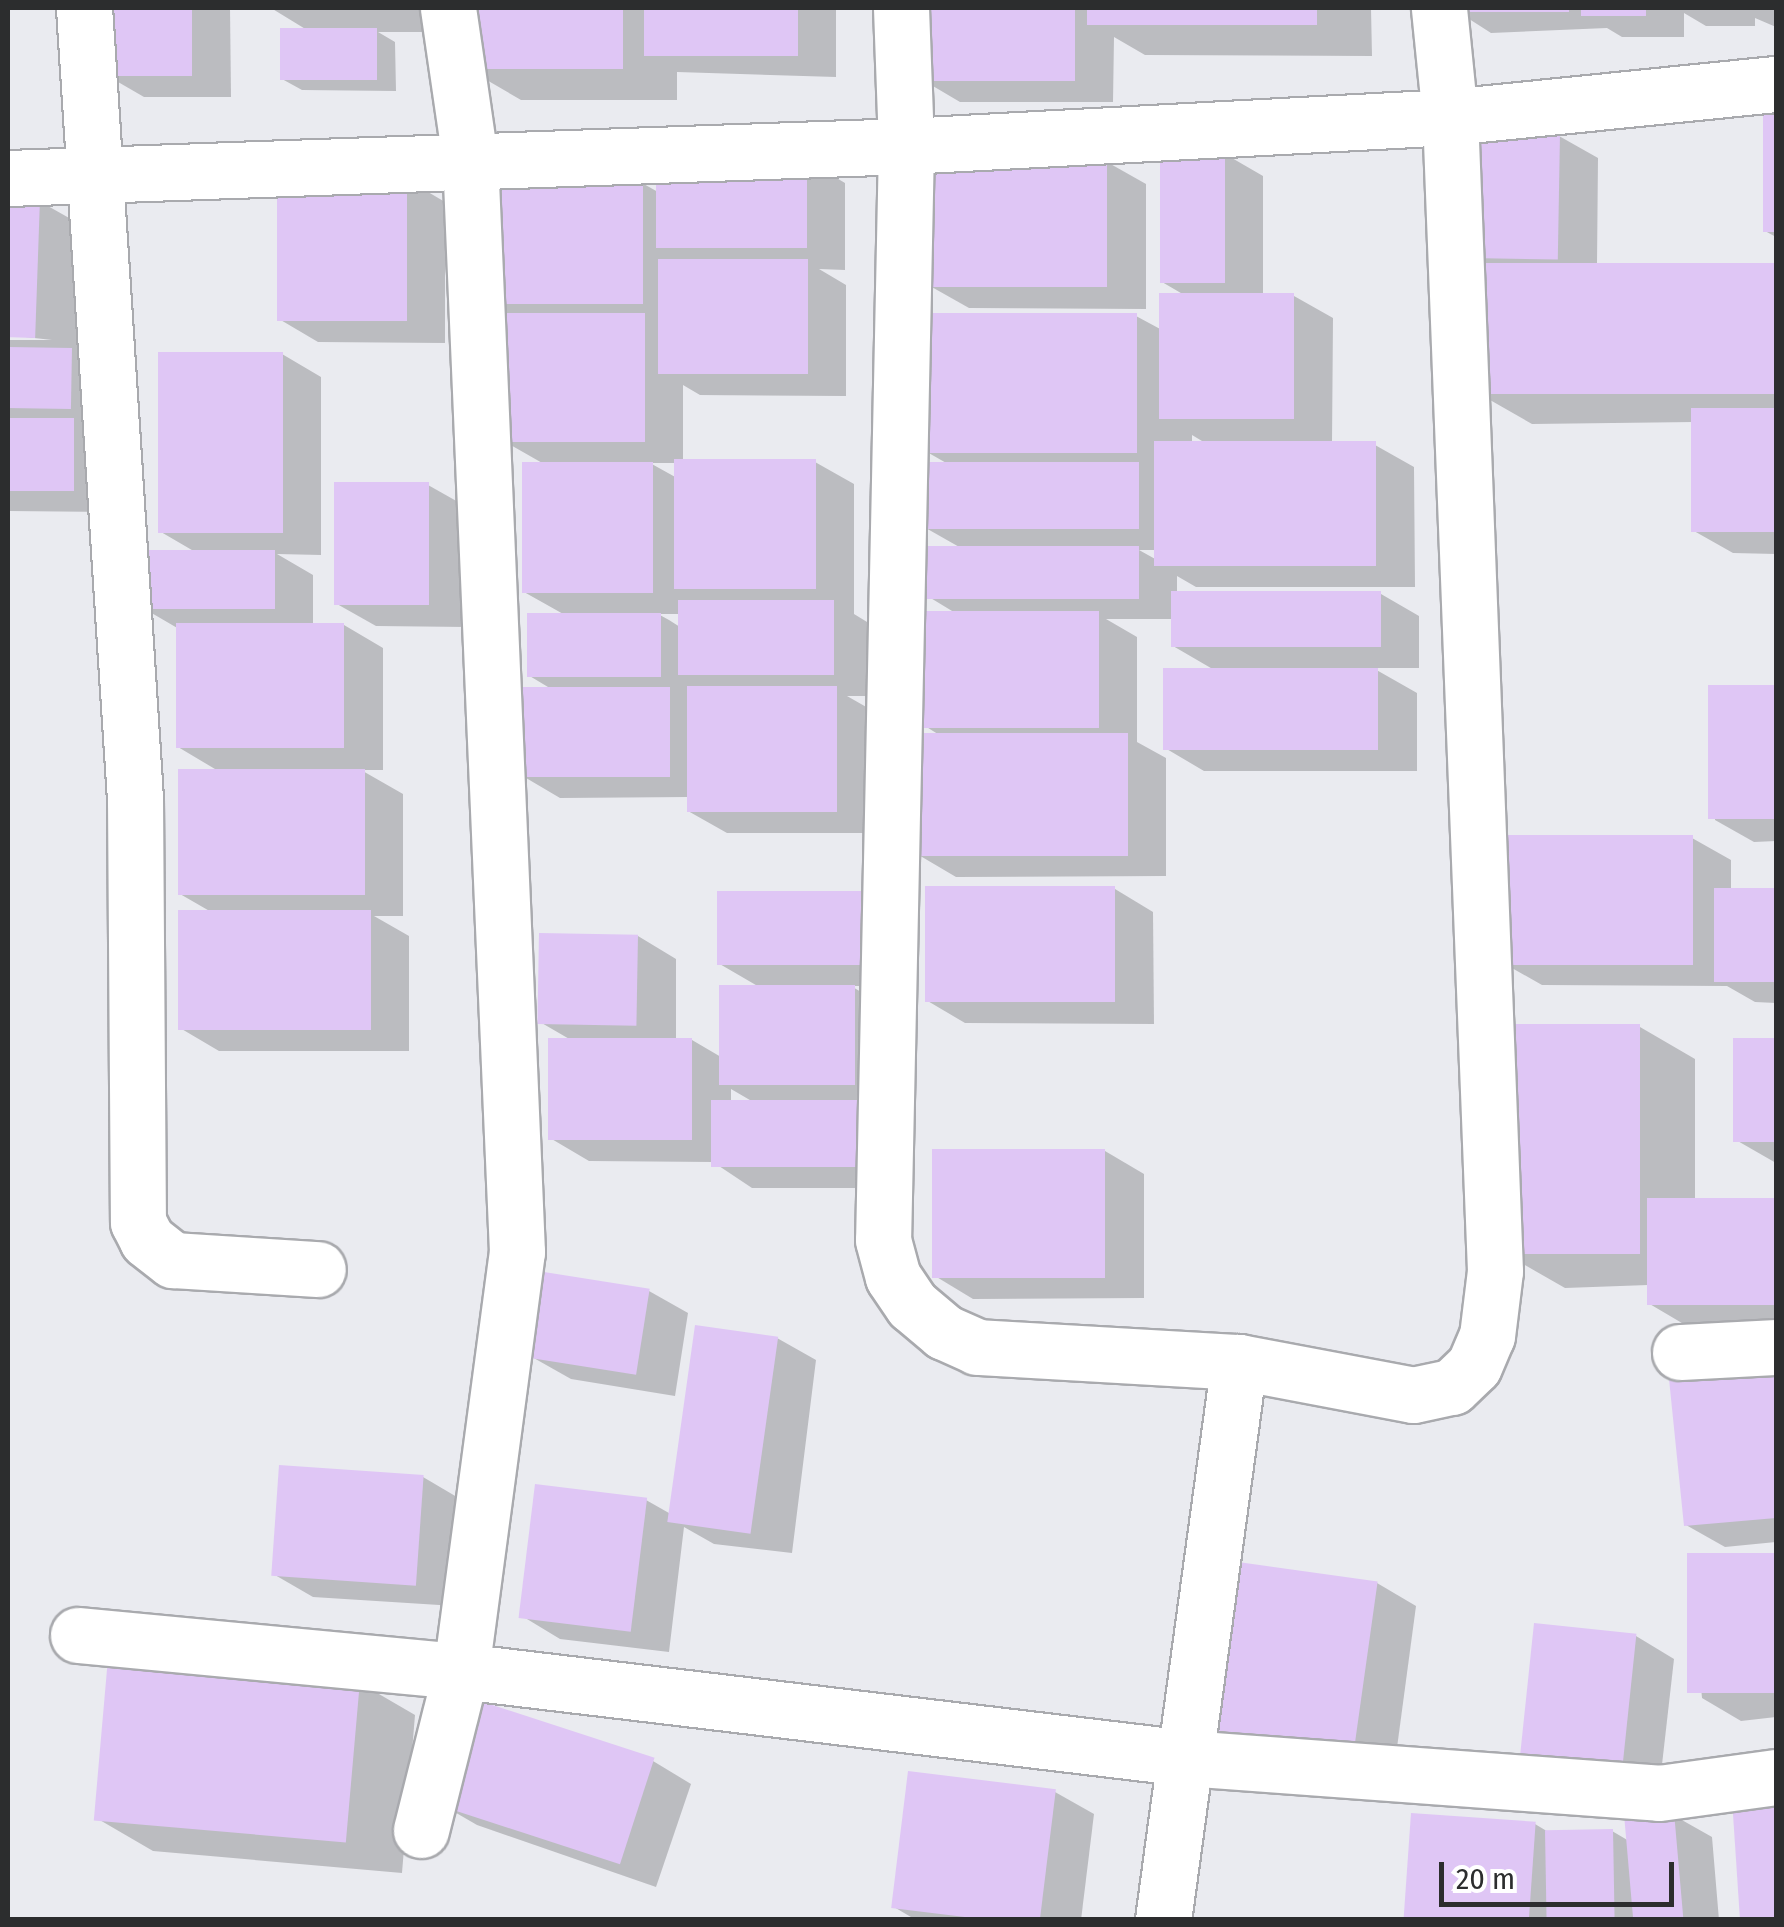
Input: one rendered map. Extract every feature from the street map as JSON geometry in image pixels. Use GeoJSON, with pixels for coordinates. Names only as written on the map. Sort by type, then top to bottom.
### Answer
{"type":"FeatureCollection","features":[{"type":"Feature","properties":{"kind":"street"},"geometry":{"type":"LineString","coordinates":[[84,8],[135,799],[138,1222],[146,1240],[173,1260],[318,1269]]}},
{"type":"Feature","properties":{"kind":"street"},"geometry":{"type":"LineString","coordinates":[[420,1830],[461,1671],[516,1252],[470,159],[448,8]]}},
{"type":"Feature","properties":{"kind":"street"},"geometry":{"type":"LineString","coordinates":[[901,8],[906,146],[883,1240],[893,1276],[912,1305],[944,1332],[977,1348],[1239,1362],[1412,1394],[1452,1387],[1474,1366],[1487,1336],[1495,1271],[1450,117],[1438,8]]}},
{"type":"Feature","properties":{"kind":"street"},"geometry":{"type":"LineString","coordinates":[[8,178],[906,146],[1450,117],[1776,84]]}},
{"type":"Feature","properties":{"kind":"street"},"geometry":{"type":"LineString","coordinates":[[1680,1352],[1776,1347]]}},
{"type":"Feature","properties":{"kind":"street"},"geometry":{"type":"LineString","coordinates":[[1163,1920],[1239,1362]]}},
{"type":"Feature","properties":{"kind":"street"},"geometry":{"type":"LineString","coordinates":[[78,1636],[461,1671],[1186,1758],[1659,1793],[1776,1776]]}},
{"type":"Feature","properties":{"kind":"building"},"geometry":{"type":"Polygon","coordinates":[[[104,8],[192,8],[192,76],[104,76],[104,8]]]}},
{"type":"Feature","properties":{"kind":"building"},"geometry":{"type":"Polygon","coordinates":[[[464,8],[623,8],[623,69],[464,69],[464,8]]]}},
{"type":"Feature","properties":{"kind":"building"},"geometry":{"type":"Polygon","coordinates":[[[644,8],[798,8],[798,56],[644,56],[644,8]]]}},
{"type":"Feature","properties":{"kind":"building"},"geometry":{"type":"Polygon","coordinates":[[[919,8],[1075,8],[1075,81],[919,81],[919,8]]]}},
{"type":"Feature","properties":{"kind":"building"},"geometry":{"type":"Polygon","coordinates":[[[1087,8],[1317,8],[1317,25],[1087,25],[1087,8]]]}},
{"type":"Feature","properties":{"kind":"building"},"geometry":{"type":"Polygon","coordinates":[[[1450,8],[1569,8],[1569,12],[1450,12],[1450,8]]]}},
{"type":"Feature","properties":{"kind":"building"},"geometry":{"type":"Polygon","coordinates":[[[1581,8],[1646,8],[1646,16],[1581,16],[1581,8]]]}},
{"type":"Feature","properties":{"kind":"building"},"geometry":{"type":"Polygon","coordinates":[[[280,28],[377,28],[377,80],[280,80],[280,28]]]}},
{"type":"Feature","properties":{"kind":"building"},"geometry":{"type":"Polygon","coordinates":[[[1763,101],[1776,101],[1776,232],[1763,232],[1763,101]]]}},
{"type":"Feature","properties":{"kind":"building"},"geometry":{"type":"Polygon","coordinates":[[[1472,132],[1560,134],[1558,260],[1470,258],[1472,132]]]}},
{"type":"Feature","properties":{"kind":"building"},"geometry":{"type":"Polygon","coordinates":[[[1160,151],[1225,151],[1225,283],[1160,283],[1160,151]]]}},
{"type":"Feature","properties":{"kind":"building"},"geometry":{"type":"Polygon","coordinates":[[[656,158],[807,158],[807,248],[656,248],[656,158]]]}},
{"type":"Feature","properties":{"kind":"building"},"geometry":{"type":"Polygon","coordinates":[[[928,159],[1107,159],[1107,287],[928,287],[928,159]]]}},
{"type":"Feature","properties":{"kind":"building"},"geometry":{"type":"Polygon","coordinates":[[[277,177],[407,177],[407,321],[277,321],[277,177]]]}},
{"type":"Feature","properties":{"kind":"building"},"geometry":{"type":"Polygon","coordinates":[[[485,181],[643,181],[643,304],[485,304],[485,181]]]}},
{"type":"Feature","properties":{"kind":"building"},"geometry":{"type":"Polygon","coordinates":[[[8,198],[40,199],[35,338],[8,337],[8,198]]]}},
{"type":"Feature","properties":{"kind":"building"},"geometry":{"type":"Polygon","coordinates":[[[658,259],[808,259],[808,374],[658,374],[658,259]]]}},
{"type":"Feature","properties":{"kind":"building"},"geometry":{"type":"Polygon","coordinates":[[[1465,263],[1776,263],[1776,394],[1465,394],[1465,263]]]}},
{"type":"Feature","properties":{"kind":"building"},"geometry":{"type":"Polygon","coordinates":[[[1159,293],[1294,293],[1294,419],[1159,419],[1159,293]]]}},
{"type":"Feature","properties":{"kind":"building"},"geometry":{"type":"Polygon","coordinates":[[[499,313],[645,313],[645,442],[499,442],[499,313]]]}},
{"type":"Feature","properties":{"kind":"building"},"geometry":{"type":"Polygon","coordinates":[[[924,313],[1137,313],[1137,453],[924,453],[924,313]]]}},
{"type":"Feature","properties":{"kind":"building"},"geometry":{"type":"Polygon","coordinates":[[[8,347],[72,348],[71,409],[8,408],[8,347]]]}},
{"type":"Feature","properties":{"kind":"building"},"geometry":{"type":"Polygon","coordinates":[[[158,352],[283,352],[283,533],[158,533],[158,352]]]}},
{"type":"Feature","properties":{"kind":"building"},"geometry":{"type":"Polygon","coordinates":[[[1691,408],[1776,408],[1776,532],[1691,532],[1691,408]]]}},
{"type":"Feature","properties":{"kind":"building"},"geometry":{"type":"Polygon","coordinates":[[[8,418],[74,418],[74,491],[8,491],[8,418]]]}},
{"type":"Feature","properties":{"kind":"building"},"geometry":{"type":"Polygon","coordinates":[[[1154,441],[1376,441],[1376,566],[1154,566],[1154,441]]]}},
{"type":"Feature","properties":{"kind":"building"},"geometry":{"type":"Polygon","coordinates":[[[674,459],[816,459],[816,589],[674,589],[674,459]]]}},
{"type":"Feature","properties":{"kind":"building"},"geometry":{"type":"Polygon","coordinates":[[[522,462],[653,462],[653,593],[522,593],[522,462]]]}},
{"type":"Feature","properties":{"kind":"building"},"geometry":{"type":"Polygon","coordinates":[[[922,462],[1139,462],[1139,529],[922,529],[922,462]]]}},
{"type":"Feature","properties":{"kind":"building"},"geometry":{"type":"Polygon","coordinates":[[[334,482],[429,482],[429,605],[334,605],[334,482]]]}},
{"type":"Feature","properties":{"kind":"building"},"geometry":{"type":"Polygon","coordinates":[[[927,546],[1139,546],[1139,599],[927,599],[927,546]]]}},
{"type":"Feature","properties":{"kind":"building"},"geometry":{"type":"Polygon","coordinates":[[[141,550],[275,550],[275,609],[141,609],[141,550]]]}},
{"type":"Feature","properties":{"kind":"building"},"geometry":{"type":"Polygon","coordinates":[[[1171,591],[1381,591],[1381,647],[1171,647],[1171,591]]]}},
{"type":"Feature","properties":{"kind":"building"},"geometry":{"type":"Polygon","coordinates":[[[678,600],[834,600],[834,675],[678,675],[678,600]]]}},
{"type":"Feature","properties":{"kind":"building"},"geometry":{"type":"Polygon","coordinates":[[[922,611],[1099,611],[1099,728],[922,728],[922,611]]]}},
{"type":"Feature","properties":{"kind":"building"},"geometry":{"type":"Polygon","coordinates":[[[527,613],[661,613],[661,677],[527,677],[527,613]]]}},
{"type":"Feature","properties":{"kind":"building"},"geometry":{"type":"Polygon","coordinates":[[[176,623],[344,623],[344,748],[176,748],[176,623]]]}},
{"type":"Feature","properties":{"kind":"building"},"geometry":{"type":"Polygon","coordinates":[[[1163,668],[1378,668],[1378,750],[1163,750],[1163,668]]]}},
{"type":"Feature","properties":{"kind":"building"},"geometry":{"type":"Polygon","coordinates":[[[1708,685],[1776,685],[1776,819],[1708,819],[1708,685]]]}},
{"type":"Feature","properties":{"kind":"building"},"geometry":{"type":"Polygon","coordinates":[[[687,686],[837,686],[837,812],[687,812],[687,686]]]}},
{"type":"Feature","properties":{"kind":"building"},"geometry":{"type":"Polygon","coordinates":[[[519,687],[670,687],[670,777],[519,777],[519,687]]]}},
{"type":"Feature","properties":{"kind":"building"},"geometry":{"type":"Polygon","coordinates":[[[915,733],[1128,733],[1128,856],[915,856],[915,733]]]}},
{"type":"Feature","properties":{"kind":"building"},"geometry":{"type":"Polygon","coordinates":[[[178,769],[365,769],[365,895],[178,895],[178,769]]]}},
{"type":"Feature","properties":{"kind":"building"},"geometry":{"type":"Polygon","coordinates":[[[1501,835],[1693,835],[1693,965],[1501,965],[1501,835]]]}},
{"type":"Feature","properties":{"kind":"building"},"geometry":{"type":"Polygon","coordinates":[[[925,886],[1115,886],[1115,1002],[925,1002],[925,886]]]}},
{"type":"Feature","properties":{"kind":"building"},"geometry":{"type":"Polygon","coordinates":[[[1714,888],[1776,888],[1776,982],[1714,982],[1714,888]]]}},
{"type":"Feature","properties":{"kind":"building"},"geometry":{"type":"Polygon","coordinates":[[[717,891],[863,891],[863,965],[717,965],[717,891]]]}},
{"type":"Feature","properties":{"kind":"building"},"geometry":{"type":"Polygon","coordinates":[[[178,910],[371,910],[371,1030],[178,1030],[178,910]]]}},
{"type":"Feature","properties":{"kind":"building"},"geometry":{"type":"Polygon","coordinates":[[[539,933],[638,935],[636,1026],[537,1024],[539,933]]]}},
{"type":"Feature","properties":{"kind":"building"},"geometry":{"type":"Polygon","coordinates":[[[719,985],[855,985],[855,1085],[719,1085],[719,985]]]}},
{"type":"Feature","properties":{"kind":"building"},"geometry":{"type":"Polygon","coordinates":[[[1500,1024],[1640,1024],[1640,1254],[1500,1254],[1500,1024]]]}},
{"type":"Feature","properties":{"kind":"building"},"geometry":{"type":"Polygon","coordinates":[[[548,1038],[692,1038],[692,1140],[548,1140],[548,1038]]]}},
{"type":"Feature","properties":{"kind":"building"},"geometry":{"type":"Polygon","coordinates":[[[1733,1038],[1776,1038],[1776,1142],[1733,1142],[1733,1038]]]}},
{"type":"Feature","properties":{"kind":"building"},"geometry":{"type":"Polygon","coordinates":[[[711,1100],[867,1100],[867,1167],[711,1167],[711,1100]]]}},
{"type":"Feature","properties":{"kind":"building"},"geometry":{"type":"Polygon","coordinates":[[[932,1149],[1105,1149],[1105,1278],[932,1278],[932,1149]]]}},
{"type":"Feature","properties":{"kind":"building"},"geometry":{"type":"Polygon","coordinates":[[[1647,1198],[1776,1198],[1776,1305],[1647,1305],[1647,1198]]]}},
{"type":"Feature","properties":{"kind":"building"},"geometry":{"type":"Polygon","coordinates":[[[544,1272],[650,1289],[636,1375],[530,1358],[544,1272]]]}},
{"type":"Feature","properties":{"kind":"building"},"geometry":{"type":"Polygon","coordinates":[[[695,1325],[778,1337],[750,1534],[667,1522],[695,1325]]]}},
{"type":"Feature","properties":{"kind":"building"},"geometry":{"type":"Polygon","coordinates":[[[1776,1369],[1776,1518],[1684,1526],[1669,1379],[1776,1369]]]}},
{"type":"Feature","properties":{"kind":"building"},"geometry":{"type":"Polygon","coordinates":[[[279,1465],[424,1475],[416,1586],[271,1576],[279,1465]]]}},
{"type":"Feature","properties":{"kind":"building"},"geometry":{"type":"Polygon","coordinates":[[[535,1484],[647,1498],[631,1632],[519,1618],[535,1484]]]}},
{"type":"Feature","properties":{"kind":"building"},"geometry":{"type":"Polygon","coordinates":[[[1687,1553],[1776,1553],[1776,1693],[1687,1693],[1687,1553]]]}},
{"type":"Feature","properties":{"kind":"building"},"geometry":{"type":"Polygon","coordinates":[[[1238,1562],[1378,1582],[1354,1750],[1214,1730],[1238,1562]]]}},
{"type":"Feature","properties":{"kind":"building"},"geometry":{"type":"Polygon","coordinates":[[[1534,1623],[1636,1634],[1622,1770],[1520,1759],[1534,1623]]]}},
{"type":"Feature","properties":{"kind":"building"},"geometry":{"type":"Polygon","coordinates":[[[108,1658],[360,1680],[346,1842],[94,1820],[108,1658]]]}},
{"type":"Feature","properties":{"kind":"building"},"geometry":{"type":"Polygon","coordinates":[[[471,1698],[655,1758],[620,1864],[436,1805],[471,1698]]]}},
{"type":"Feature","properties":{"kind":"building"},"geometry":{"type":"Polygon","coordinates":[[[908,1771],[1056,1789],[1040,1920],[989,1920],[891,1908],[908,1771]]]}},
{"type":"Feature","properties":{"kind":"building"},"geometry":{"type":"Polygon","coordinates":[[[1776,1797],[1776,1920],[1740,1920],[1732,1799],[1776,1797]]]}},
{"type":"Feature","properties":{"kind":"building"},"geometry":{"type":"Polygon","coordinates":[[[1674,1812],[1683,1920],[1633,1920],[1624,1816],[1674,1812]]]}},
{"type":"Feature","properties":{"kind":"building"},"geometry":{"type":"Polygon","coordinates":[[[1411,1813],[1536,1822],[1529,1920],[1404,1920],[1411,1813]]]}},
{"type":"Feature","properties":{"kind":"building"},"geometry":{"type":"Polygon","coordinates":[[[1613,1829],[1615,1920],[1547,1920],[1545,1830],[1613,1829]]]}}]}
